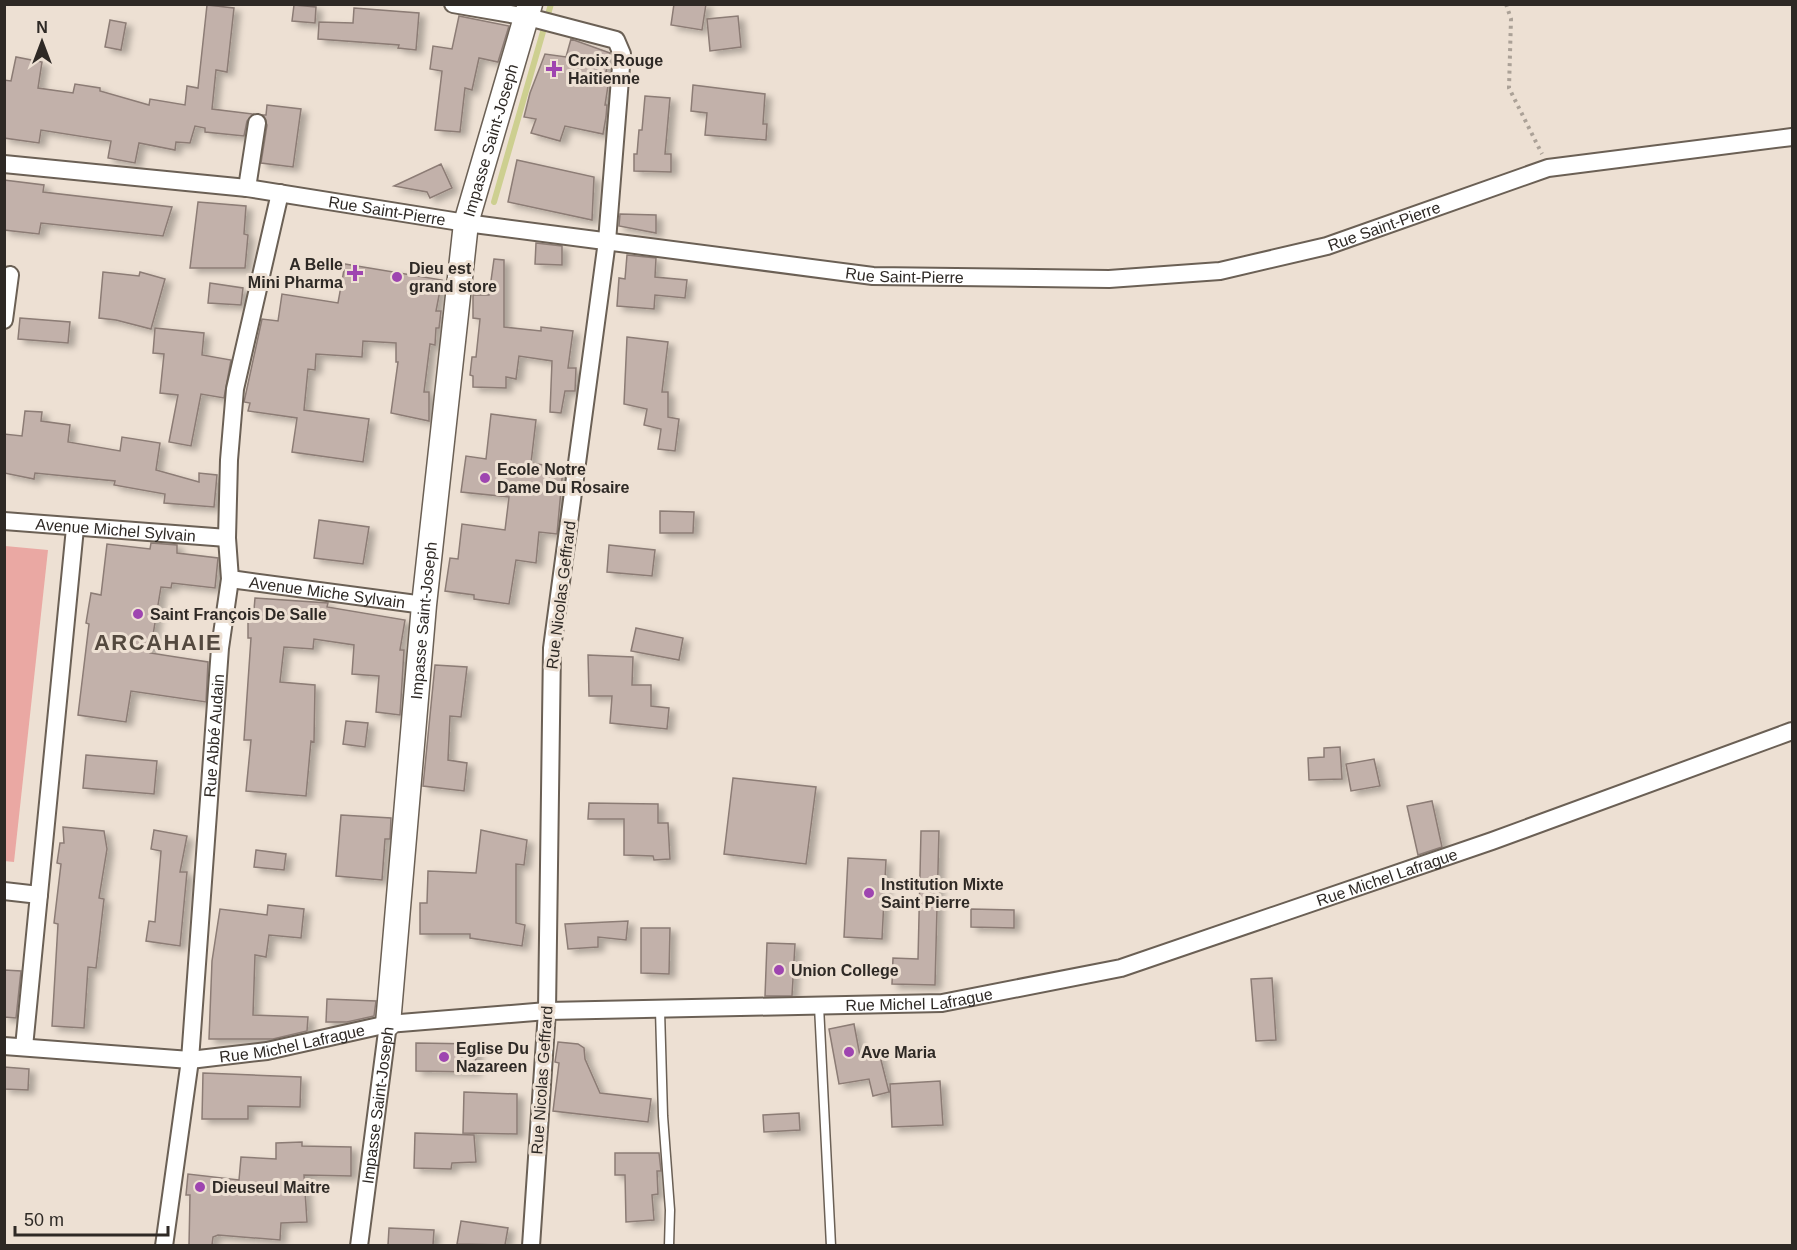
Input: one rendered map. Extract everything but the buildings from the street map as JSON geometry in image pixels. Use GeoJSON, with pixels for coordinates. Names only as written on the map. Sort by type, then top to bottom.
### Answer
{"type":"FeatureCollection","features":[{"type":"Feature","properties":{"kind":"street"},"geometry":{"type":"LineString","coordinates":[[453,4],[529,11]]}},
{"type":"Feature","properties":{"kind":"street","name":"Impasse Saint-Joseph"},"geometry":{"type":"LineString","coordinates":[[358,1245],[388,1024],[424,605],[466,223],[529,11]]}},
{"type":"Feature","properties":{"kind":"street","name":"Rue Nicolas Geffrard"},"geometry":{"type":"LineString","coordinates":[[529,11],[616,40],[621,46],[607,241],[552,648],[547,1011],[531,1245]]}},
{"type":"Feature","properties":{"kind":"street"},"geometry":{"type":"LineString","coordinates":[[247,188],[257,123]]}},
{"type":"Feature","properties":{"kind":"street","name":"Rue Saint-Pierre"},"geometry":{"type":"LineString","coordinates":[[4,164],[247,188],[466,223],[873,276],[1109,279],[1220,271],[1327,246],[1548,168],[1792,137]]}},
{"type":"Feature","properties":{"kind":"street","name":"Rue Abbé Audain"},"geometry":{"type":"LineString","coordinates":[[165,1245],[190,1060],[220,648],[230,579],[227,538],[229,460],[236,389],[280,193]]}},
{"type":"Feature","properties":{"kind":"street"},"geometry":{"type":"LineString","coordinates":[[4,320],[10,275]]}},
{"type":"Feature","properties":{"kind":"street","name":"Avenue Michel Sylvain"},"geometry":{"type":"LineString","coordinates":[[4,521],[227,538]]}},
{"type":"Feature","properties":{"kind":"street"},"geometry":{"type":"LineString","coordinates":[[24,1047],[75,528]]}},
{"type":"Feature","properties":{"kind":"street","name":"Avenue Miche Sylvain"},"geometry":{"type":"LineString","coordinates":[[230,579],[424,605]]}},
{"type":"Feature","properties":{"kind":"street","name":"Rue Michel Lafrague"},"geometry":{"type":"LineString","coordinates":[[4,1046],[190,1060],[267,1051],[388,1024],[547,1011],[942,1003],[1121,968],[1492,841],[1792,731]]}},
{"type":"Feature","properties":{"kind":"street"},"geometry":{"type":"LineString","coordinates":[[4,891],[39,895]]}},
{"type":"Feature","properties":{"kind":"lane"},"geometry":{"type":"LineString","coordinates":[[819,1006],[831,1245]]}},
{"type":"Feature","properties":{"kind":"lane"},"geometry":{"type":"LineString","coordinates":[[660,1010],[663,1116],[670,1210],[669,1245]]}},
{"type":"Feature","properties":{"kind":"path"},"geometry":{"type":"LineString","coordinates":[[1506,4],[1511,19],[1509,88],[1548,168]]}},
{"type":"Feature","properties":{"kind":"shaded area"},"geometry":{"type":"Polygon","coordinates":[[[5,546],[48,550],[14,862],[4,861],[5,546]]]}},
{"type":"Feature","properties":{"kind":"waterway"},"geometry":{"type":"LineString","coordinates":[[494,202],[551,4]]}},
{"type":"Feature","properties":{"kind":"place","name":"Croix Rouge Haitienne"},"geometry":{"type":"Point","coordinates":[554,69]}},
{"type":"Feature","properties":{"kind":"place","name":"A Belle Mini Pharma"},"geometry":{"type":"Point","coordinates":[355,273]}},
{"type":"Feature","properties":{"kind":"place","name":"Dieu est grand store"},"geometry":{"type":"Point","coordinates":[397,277]}},
{"type":"Feature","properties":{"kind":"place","name":"Ecole Notre Dame Du Rosaire"},"geometry":{"type":"Point","coordinates":[485,478]}},
{"type":"Feature","properties":{"kind":"place","name":"Saint François De Salle"},"geometry":{"type":"Point","coordinates":[138,614]}},
{"type":"Feature","properties":{"kind":"place","name":"Institution Mixte Saint Pierre"},"geometry":{"type":"Point","coordinates":[869,893]}},
{"type":"Feature","properties":{"kind":"place","name":"Union College"},"geometry":{"type":"Point","coordinates":[779,970]}},
{"type":"Feature","properties":{"kind":"place","name":"Ave Maria"},"geometry":{"type":"Point","coordinates":[849,1052]}},
{"type":"Feature","properties":{"kind":"place","name":"Eglise Du Nazareen"},"geometry":{"type":"Point","coordinates":[444,1057]}},
{"type":"Feature","properties":{"kind":"place","name":"Dieuseul Maitre"},"geometry":{"type":"Point","coordinates":[200,1187]}},
{"type":"Feature","properties":{"kind":"district","name":"ARCAHAIE"},"geometry":{"type":"Point","coordinates":[158,642]}}]}
